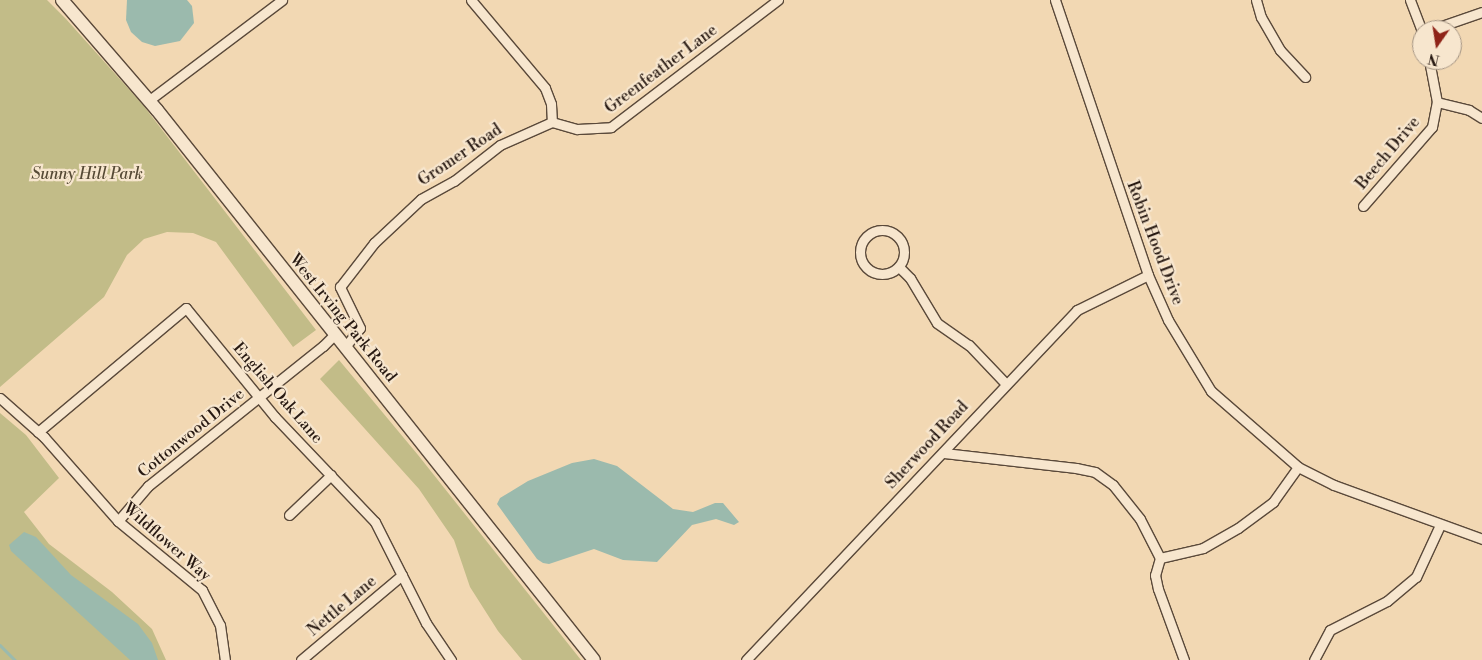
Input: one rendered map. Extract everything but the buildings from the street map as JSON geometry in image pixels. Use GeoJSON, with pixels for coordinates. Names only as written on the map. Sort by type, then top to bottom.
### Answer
{"type":"FeatureCollection","features":[{"type":"Feature","properties":{"kind":"main road","name":"West Irving Park Road"},"geometry":{"type":"LineString","coordinates":[[62,0],[148,101],[594,660]]}},
{"type":"Feature","properties":{"kind":"street"},"geometry":{"type":"LineString","coordinates":[[148,101],[282,0]]}},
{"type":"Feature","properties":{"kind":"street"},"geometry":{"type":"LineString","coordinates":[[471,0],[545,88],[551,104],[552,122]]}},
{"type":"Feature","properties":{"kind":"street","name":"Greenfeather Lane"},"geometry":{"type":"LineString","coordinates":[[552,122],[577,129],[611,127],[778,0]]}},
{"type":"Feature","properties":{"kind":"street","name":"Robin Hood Drive"},"geometry":{"type":"LineString","coordinates":[[1055,0],[1148,275],[1168,320],[1211,391],[1298,467],[1334,485],[1482,539]]}},
{"type":"Feature","properties":{"kind":"street"},"geometry":{"type":"LineString","coordinates":[[1256,0],[1261,17],[1280,50],[1305,77]]}},
{"type":"Feature","properties":{"kind":"street"},"geometry":{"type":"LineString","coordinates":[[1410,0],[1418,20]]}},
{"type":"Feature","properties":{"kind":"street"},"geometry":{"type":"LineString","coordinates":[[1459,20],[1482,12]]}},
{"type":"Feature","properties":{"kind":"street","name":"Beech Drive"},"geometry":{"type":"LineString","coordinates":[[1363,206],[1432,127],[1437,102],[1431,70]]}},
{"type":"Feature","properties":{"kind":"street"},"geometry":{"type":"LineString","coordinates":[[1437,102],[1469,110],[1482,118]]}},
{"type":"Feature","properties":{"kind":"street","name":"Gromer Road"},"geometry":{"type":"LineString","coordinates":[[345,347],[360,328],[344,301],[340,287],[374,242],[421,199],[454,181],[500,145],[552,122]]}},
{"type":"Feature","properties":{"kind":"street"},"geometry":{"type":"LineString","coordinates":[[877,230],[892,232],[898,236],[904,250],[898,267],[886,274],[871,271],[860,254],[864,240],[877,230]]}},
{"type":"Feature","properties":{"kind":"street"},"geometry":{"type":"LineString","coordinates":[[898,267],[910,278],[937,323],[970,345],[1006,383]]}},
{"type":"Feature","properties":{"kind":"street","name":"Sherwood Road"},"geometry":{"type":"LineString","coordinates":[[746,660],[944,453],[1006,383],[1077,310],[1148,275]]}},
{"type":"Feature","properties":{"kind":"street","name":"English Oak Lane"},"geometry":{"type":"LineString","coordinates":[[38,432],[186,308],[259,397],[375,522],[426,623],[451,660]]}},
{"type":"Feature","properties":{"kind":"street","name":"Cottonwood Drive"},"geometry":{"type":"LineString","coordinates":[[118,521],[148,486],[334,334]]}},
{"type":"Feature","properties":{"kind":"street","name":"Wildflower Way"},"geometry":{"type":"LineString","coordinates":[[0,398],[38,432],[118,521],[202,590],[220,625],[226,660]]}},
{"type":"Feature","properties":{"kind":"street"},"geometry":{"type":"LineString","coordinates":[[944,453],[1095,472],[1113,485],[1130,505],[1160,558],[1155,575],[1158,589],[1184,660]]}},
{"type":"Feature","properties":{"kind":"street"},"geometry":{"type":"LineString","coordinates":[[1160,558],[1203,548],[1238,528],[1273,502],[1298,467]]}},
{"type":"Feature","properties":{"kind":"street"},"geometry":{"type":"LineString","coordinates":[[289,515],[331,475]]}},
{"type":"Feature","properties":{"kind":"street"},"geometry":{"type":"LineString","coordinates":[[1314,660],[1330,630],[1387,601],[1416,577],[1440,525]]}},
{"type":"Feature","properties":{"kind":"street","name":"Nettle Lane"},"geometry":{"type":"LineString","coordinates":[[301,660],[402,575]]}},
{"type":"Feature","properties":{"kind":"green space","name":"Sunny Hill Park"},"geometry":{"type":"Polygon","coordinates":[[[0,0],[47,0],[66,19],[143,105],[316,330],[293,347],[216,242],[193,233],[167,232],[144,239],[127,255],[104,297],[0,387],[0,0]]]}},
{"type":"Feature","properties":{"kind":"green space"},"geometry":{"type":"Polygon","coordinates":[[[339,360],[418,455],[581,660],[522,660],[498,631],[470,587],[454,540],[419,489],[320,379],[339,360]]]}},
{"type":"Feature","properties":{"kind":"green space"},"geometry":{"type":"Polygon","coordinates":[[[0,413],[26,435],[59,478],[24,512],[49,544],[112,592],[152,629],[166,660],[0,660],[0,413]]]}},
{"type":"Feature","properties":{"kind":"shaded area"},"geometry":{"type":"Polygon","coordinates":[[[127,0],[187,0],[192,6],[194,23],[180,41],[155,46],[142,42],[131,32],[126,20],[127,0]]]}},
{"type":"Feature","properties":{"kind":"shaded area"},"geometry":{"type":"Polygon","coordinates":[[[594,459],[617,466],[673,509],[693,512],[715,503],[723,503],[739,522],[734,525],[716,519],[692,525],[657,562],[623,560],[594,549],[549,564],[543,563],[537,559],[497,504],[500,498],[528,481],[572,463],[594,459]]]}},
{"type":"Feature","properties":{"kind":"shaded area"},"geometry":{"type":"Polygon","coordinates":[[[24,532],[36,537],[71,575],[138,624],[152,643],[158,660],[130,660],[11,551],[9,545],[24,532]]]}},
{"type":"Feature","properties":{"kind":"waterway"},"geometry":{"type":"LineString","coordinates":[[0,645],[15,660]]}}]}
